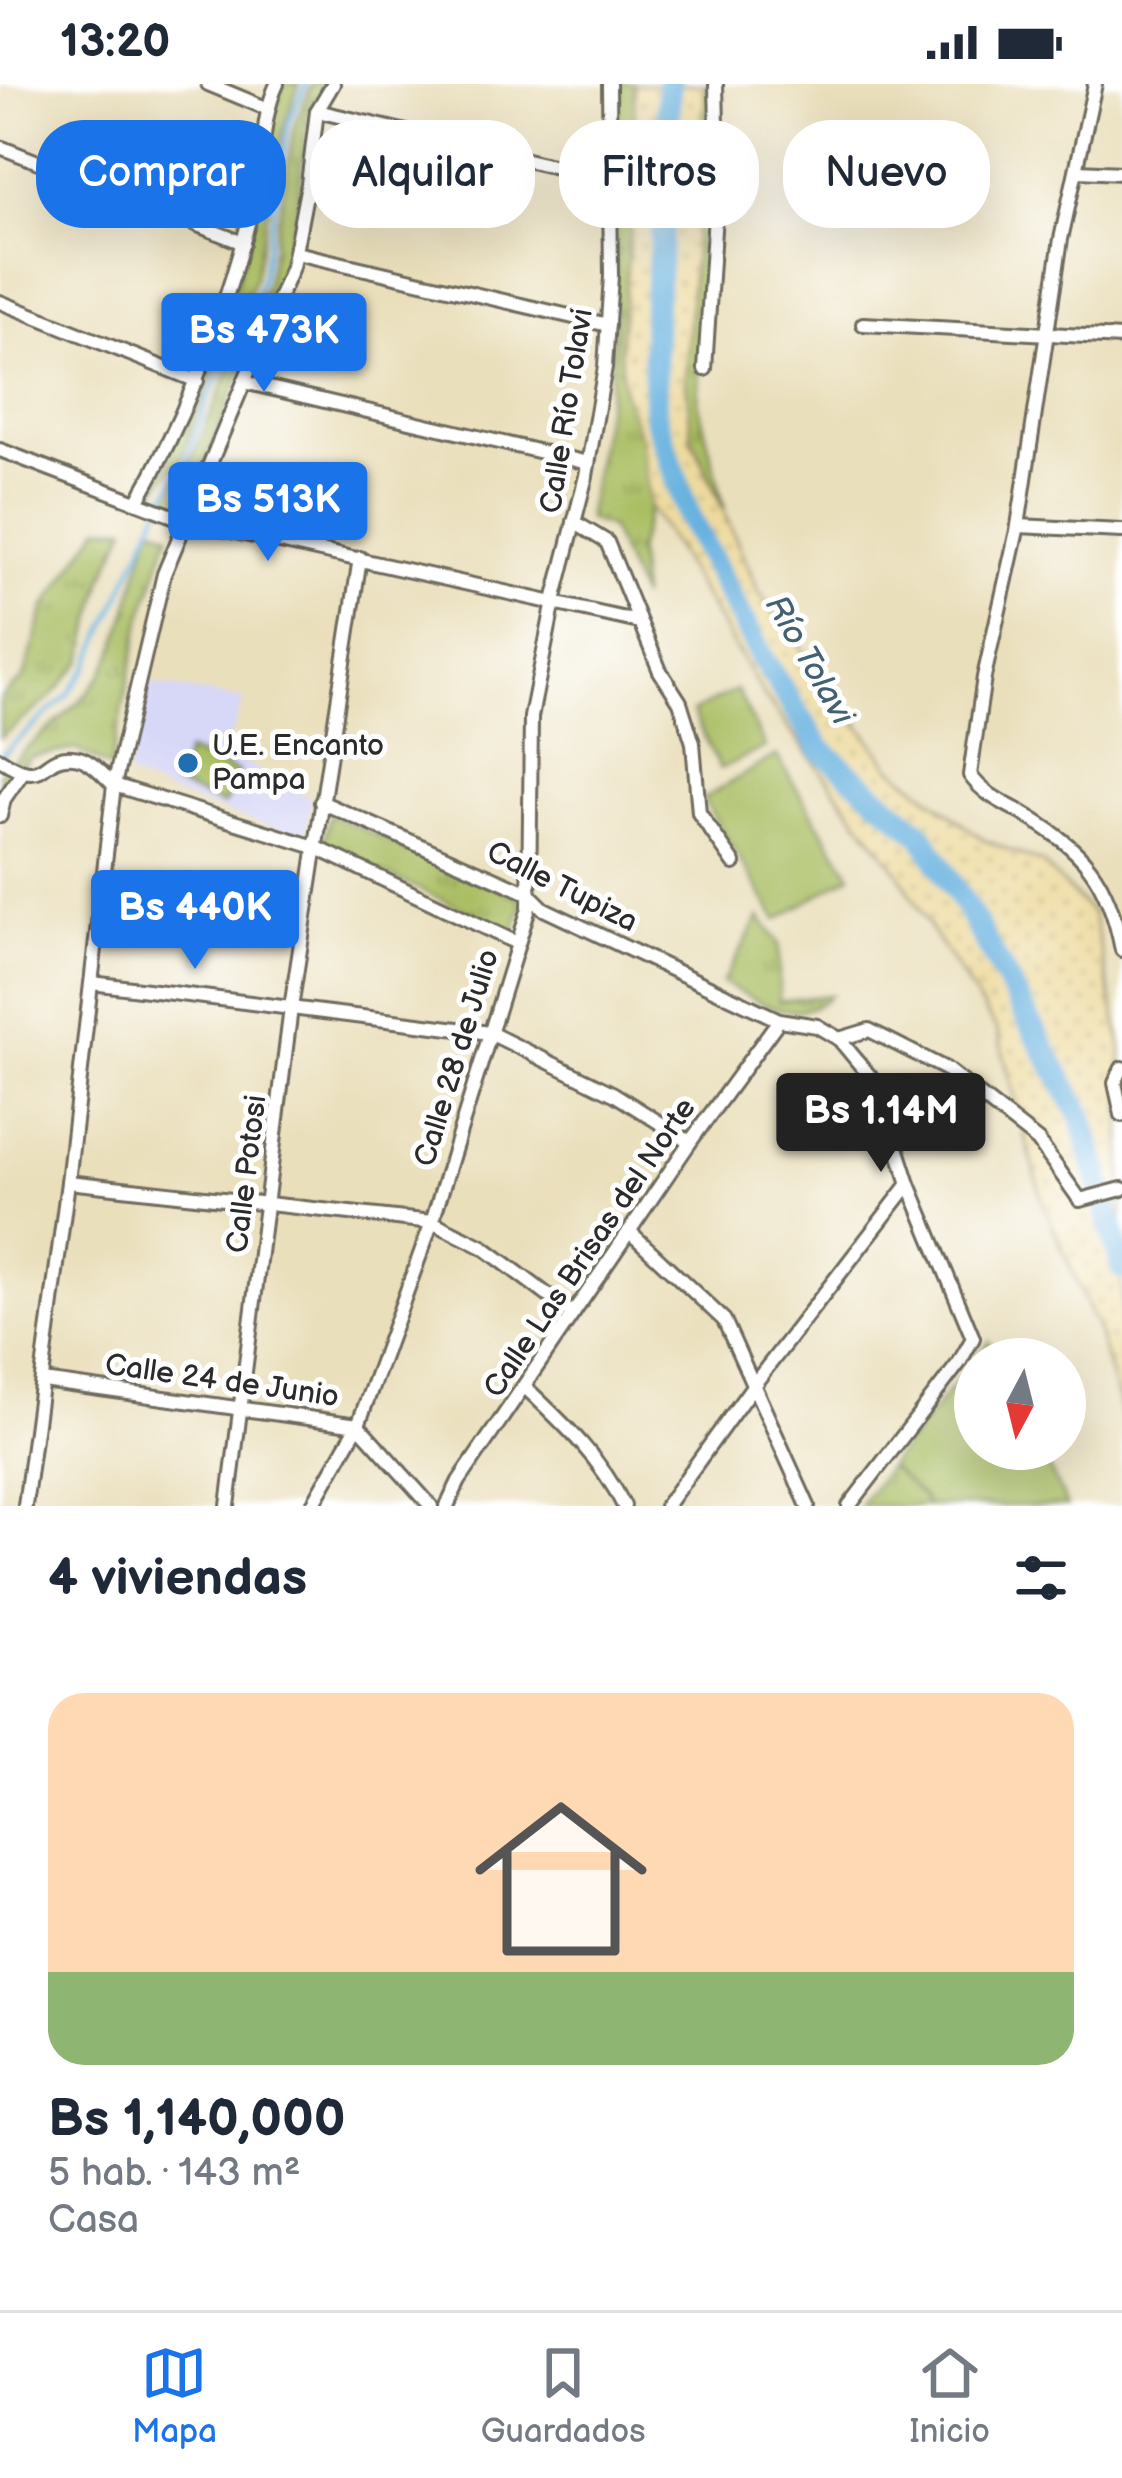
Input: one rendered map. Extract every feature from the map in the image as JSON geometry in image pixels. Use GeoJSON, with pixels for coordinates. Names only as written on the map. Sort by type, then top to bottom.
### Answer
{"type":"FeatureCollection","features":[{"type":"Feature","properties":{"kind":"street"},"geometry":{"type":"LineString","coordinates":[[208,84],[266,108]]}},
{"type":"Feature","properties":{"kind":"street"},"geometry":{"type":"LineString","coordinates":[[142,505],[183,418],[243,243],[261,176],[266,108],[278,84]]}},
{"type":"Feature","properties":{"kind":"street"},"geometry":{"type":"LineString","coordinates":[[25,1506],[114,785],[164,574],[296,254],[317,111],[333,84]]}},
{"type":"Feature","properties":{"kind":"street","name":"Calle Río Tolavi"},"geometry":{"type":"LineString","coordinates":[[609,84],[610,120]]}},
{"type":"Feature","properties":{"kind":"street"},"geometry":{"type":"LineString","coordinates":[[705,369],[718,168],[716,84]]}},
{"type":"Feature","properties":{"kind":"street"},"geometry":{"type":"LineString","coordinates":[[1095,84],[1061,239],[1018,526],[988,658],[970,775],[980,789],[1086,859],[1118,915],[1122,950]]}},
{"type":"Feature","properties":{"kind":"street"},"geometry":{"type":"LineString","coordinates":[[317,111],[559,168]]}},
{"type":"Feature","properties":{"kind":"street"},"geometry":{"type":"LineString","coordinates":[[0,146],[243,243]]}},
{"type":"Feature","properties":{"kind":"street"},"geometry":{"type":"LineString","coordinates":[[1078,171],[1122,173]]}},
{"type":"Feature","properties":{"kind":"street","name":"Calle Río Tolavi"},"geometry":{"type":"LineString","coordinates":[[554,601],[588,463],[608,326],[611,228]]}},
{"type":"Feature","properties":{"kind":"street"},"geometry":{"type":"LineString","coordinates":[[296,254],[608,326]]}},
{"type":"Feature","properties":{"kind":"street"},"geometry":{"type":"LineString","coordinates":[[0,302],[197,381]]}},
{"type":"Feature","properties":{"kind":"street"},"geometry":{"type":"LineString","coordinates":[[862,324],[1122,338]]}},
{"type":"Feature","properties":{"kind":"street"},"geometry":{"type":"LineString","coordinates":[[244,382],[588,463]]}},
{"type":"Feature","properties":{"kind":"street"},"geometry":{"type":"LineString","coordinates":[[0,450],[186,521],[639,622]]}},
{"type":"Feature","properties":{"kind":"street"},"geometry":{"type":"LineString","coordinates":[[574,522],[608,542],[660,671],[680,702],[693,743],[699,813],[734,863]]}},
{"type":"Feature","properties":{"kind":"street"},"geometry":{"type":"LineString","coordinates":[[1018,526],[1122,531]]}},
{"type":"Feature","properties":{"kind":"street","name":"Calle Potosi"},"geometry":{"type":"LineString","coordinates":[[228,1506],[291,1008],[360,558]]}},
{"type":"Feature","properties":{"kind":"street","name":"Calle 28 de Julio"},"geometry":{"type":"LineString","coordinates":[[312,1506],[358,1425],[432,1222],[529,908],[531,717],[554,601]]}},
{"type":"Feature","properties":{"kind":"street"},"geometry":{"type":"LineString","coordinates":[[0,759],[22,773],[41,772],[59,759],[73,757],[90,763],[114,785],[315,848],[517,943]]}},
{"type":"Feature","properties":{"kind":"street"},"geometry":{"type":"LineString","coordinates":[[0,816],[4,799],[22,773]]}},
{"type":"Feature","properties":{"kind":"street","name":"Calle Tupiza"},"geometry":{"type":"LineString","coordinates":[[321,802],[528,893],[544,909],[779,1020],[817,1026],[839,1039],[869,1030],[946,1069],[1038,1141],[1080,1200],[1122,1189]]}},
{"type":"Feature","properties":{"kind":"street"},"geometry":{"type":"LineString","coordinates":[[92,983],[490,1033],[614,1094],[690,1142]]}},
{"type":"Feature","properties":{"kind":"street","name":"Calle Las Brisas del Norte"},"geometry":{"type":"LineString","coordinates":[[446,1506],[629,1231],[779,1020]]}},
{"type":"Feature","properties":{"kind":"street"},"geometry":{"type":"LineString","coordinates":[[839,1039],[877,1085],[909,1184],[973,1338],[849,1506]]}},
{"type":"Feature","properties":{"kind":"street"},"geometry":{"type":"LineString","coordinates":[[1122,1067],[1115,1083],[1122,1115]]}},
{"type":"Feature","properties":{"kind":"street"},"geometry":{"type":"LineString","coordinates":[[68,1182],[432,1222],[483,1247],[573,1315]]}},
{"type":"Feature","properties":{"kind":"street"},"geometry":{"type":"LineString","coordinates":[[666,1506],[755,1382],[909,1184]]}},
{"type":"Feature","properties":{"kind":"street"},"geometry":{"type":"LineString","coordinates":[[629,1231],[724,1320],[808,1506]]}},
{"type":"Feature","properties":{"kind":"street","name":"Calle 24 de Junio"},"geometry":{"type":"LineString","coordinates":[[43,1381],[358,1425],[431,1506]]}},
{"type":"Feature","properties":{"kind":"street"},"geometry":{"type":"LineString","coordinates":[[525,1387],[578,1437],[609,1475],[624,1506]]}},
{"type":"Feature","properties":{"kind":"shaded area","name":"U.E. Encanto Pampa"},"geometry":{"type":"Polygon","coordinates":[[[150,683],[244,700],[225,752],[312,799],[305,838],[127,775],[150,683]]]}},
{"type":"Feature","properties":{"kind":"green space"},"geometry":{"type":"Polygon","coordinates":[[[284,84],[299,84],[286,120],[272,119],[284,84]]]}},
{"type":"Feature","properties":{"kind":"green space"},"geometry":{"type":"Polygon","coordinates":[[[312,84],[325,84],[308,111],[298,205],[280,279],[183,513],[160,506],[192,459],[267,282],[277,228],[286,228],[286,175],[295,124],[312,84]]]}},
{"type":"Feature","properties":{"kind":"green space"},"geometry":{"type":"Polygon","coordinates":[[[617,84],[634,84],[635,120],[617,120],[617,84]]]}},
{"type":"Feature","properties":{"kind":"green space"},"geometry":{"type":"Polygon","coordinates":[[[706,84],[712,84],[713,120],[703,120],[706,84]]]}},
{"type":"Feature","properties":{"kind":"green space"},"geometry":{"type":"Polygon","coordinates":[[[264,228],[255,277],[183,455],[148,500],[192,401],[251,229],[264,228]]]}},
{"type":"Feature","properties":{"kind":"green space"},"geometry":{"type":"Polygon","coordinates":[[[616,228],[633,228],[624,394],[641,438],[650,507],[637,551],[641,598],[610,528],[587,519],[615,329],[616,228]]]}},
{"type":"Feature","properties":{"kind":"green space"},"geometry":{"type":"Polygon","coordinates":[[[696,228],[707,228],[698,402],[725,510],[692,439],[685,376],[696,228]]]}},
{"type":"Feature","properties":{"kind":"green space"},"geometry":{"type":"Polygon","coordinates":[[[153,526],[170,533],[142,617],[110,768],[76,749],[30,757],[0,792],[0,773],[78,702],[105,670],[153,526]]]}},
{"type":"Feature","properties":{"kind":"green space"},"geometry":{"type":"Polygon","coordinates":[[[100,527],[127,527],[103,579],[83,660],[50,698],[0,738],[0,698],[24,678],[45,607],[100,527]]]}},
{"type":"Feature","properties":{"kind":"green space"},"geometry":{"type":"Polygon","coordinates":[[[737,690],[765,747],[720,769],[692,712],[737,690]]]}},
{"type":"Feature","properties":{"kind":"green space"},"geometry":{"type":"Polygon","coordinates":[[[187,752],[238,772],[224,805],[174,785],[187,752]]]}},
{"type":"Feature","properties":{"kind":"green space"},"geometry":{"type":"Polygon","coordinates":[[[776,755],[851,875],[777,920],[703,799],[776,755]]]}},
{"type":"Feature","properties":{"kind":"green space"},"geometry":{"type":"Polygon","coordinates":[[[330,815],[518,897],[522,907],[514,932],[323,846],[330,815]]]}},
{"type":"Feature","properties":{"kind":"green space"},"geometry":{"type":"Polygon","coordinates":[[[760,916],[779,944],[779,1001],[830,995],[817,1005],[804,1010],[776,1008],[722,983],[760,916]]]}},
{"type":"Feature","properties":{"kind":"green space"},"geometry":{"type":"Polygon","coordinates":[[[954,1385],[954,1470],[1050,1470],[1067,1506],[927,1506],[889,1466],[954,1385]]]}},
{"type":"Feature","properties":{"kind":"green space"},"geometry":{"type":"Polygon","coordinates":[[[889,1466],[922,1496],[927,1506],[859,1506],[889,1466]]]}},
{"type":"Feature","properties":{"kind":"sand"},"geometry":{"type":"Polygon","coordinates":[[[634,84],[706,84],[703,120],[635,120],[634,84]]]}},
{"type":"Feature","properties":{"kind":"sand"},"geometry":{"type":"Polygon","coordinates":[[[630,228],[696,228],[685,376],[692,439],[759,592],[891,767],[984,840],[1042,863],[1093,914],[1122,1047],[1122,1415],[1098,1332],[1043,1203],[997,1030],[899,873],[764,696],[650,507],[641,438],[624,394],[620,352],[630,228]]]}},
{"type":"Feature","properties":{"kind":"waterway"},"geometry":{"type":"LineString","coordinates":[[0,756],[67,696],[89,665],[165,496],[187,459],[208,398],[240,337],[262,278],[289,122],[306,84]]}},
{"type":"Feature","properties":{"kind":"waterway","name":"Río Tolavi"},"geometry":{"type":"LineString","coordinates":[[669,84],[667,185],[654,312],[655,416],[690,519],[761,656],[821,750],[921,834],[971,915],[1082,1117],[1122,1267]]}},
{"type":"Feature","properties":{"kind":"place","name":"U.E. Encanto Pampa"},"geometry":{"type":"Point","coordinates":[188,763]}}]}
